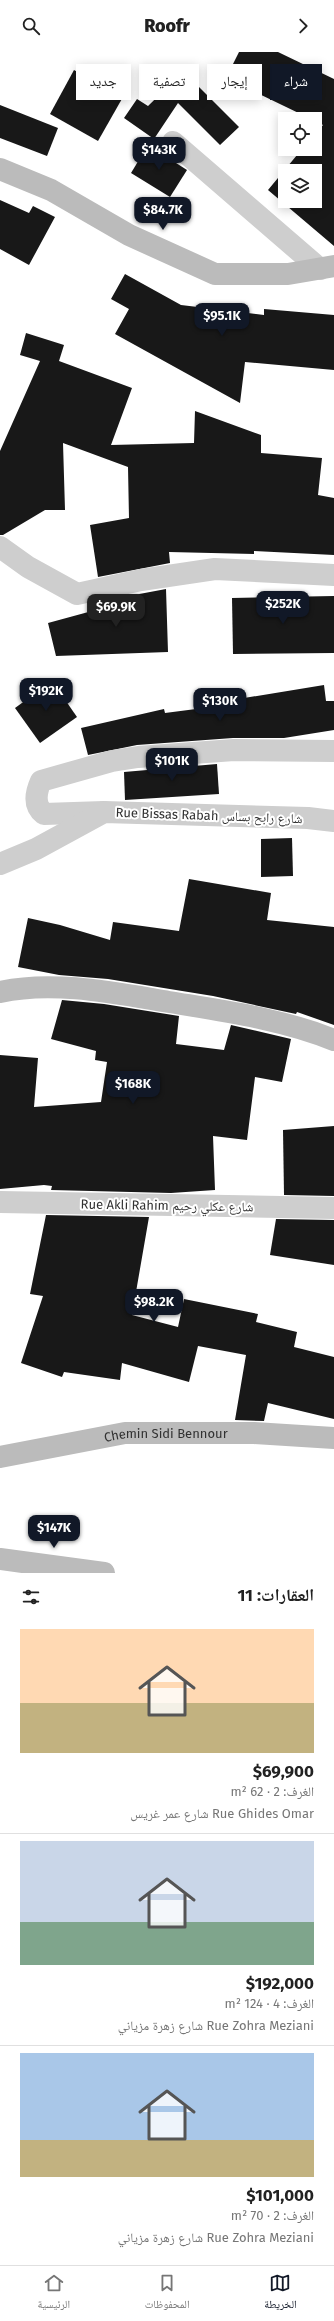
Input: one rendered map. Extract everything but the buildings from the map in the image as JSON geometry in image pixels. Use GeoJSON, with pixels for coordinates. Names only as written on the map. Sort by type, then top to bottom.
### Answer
{"type":"FeatureCollection","features":[{"type":"Feature","properties":{"kind":"street"},"geometry":{"type":"LineString","coordinates":[[173,142],[327,267]]}},
{"type":"Feature","properties":{"kind":"street"},"geometry":{"type":"LineString","coordinates":[[0,169],[51,190],[129,235],[215,274],[288,274],[327,267]]}},
{"type":"Feature","properties":{"kind":"street"},"geometry":{"type":"LineString","coordinates":[[0,547],[28,567],[78,594],[141,580],[215,569],[334,575]]}},
{"type":"Feature","properties":{"kind":"street"},"geometry":{"type":"LineString","coordinates":[[104,812],[44,814],[37,803],[36,792],[40,782],[112,761],[138,757],[234,750],[334,751]]}},
{"type":"Feature","properties":{"kind":"street","name":"Rue Bissas Rabah شارع رابح بساس"},"geometry":{"type":"LineString","coordinates":[[0,864],[36,849],[104,812],[308,818],[334,821]]}},
{"type":"Feature","properties":{"kind":"street"},"geometry":{"type":"LineString","coordinates":[[0,992],[19,988],[95,990],[220,1010],[315,1032],[334,1040]]}},
{"type":"Feature","properties":{"kind":"street","name":"Rue Akli Rahim شارع عكلي رحيم"},"geometry":{"type":"LineString","coordinates":[[0,1202],[334,1208]]}},
{"type":"Feature","properties":{"kind":"street","name":"Chemin Sidi Bennour"},"geometry":{"type":"LineString","coordinates":[[0,1457],[125,1433],[254,1433],[334,1438]]}},
{"type":"Feature","properties":{"kind":"street"},"geometry":{"type":"LineString","coordinates":[[0,1559],[104,1573]]}}]}
